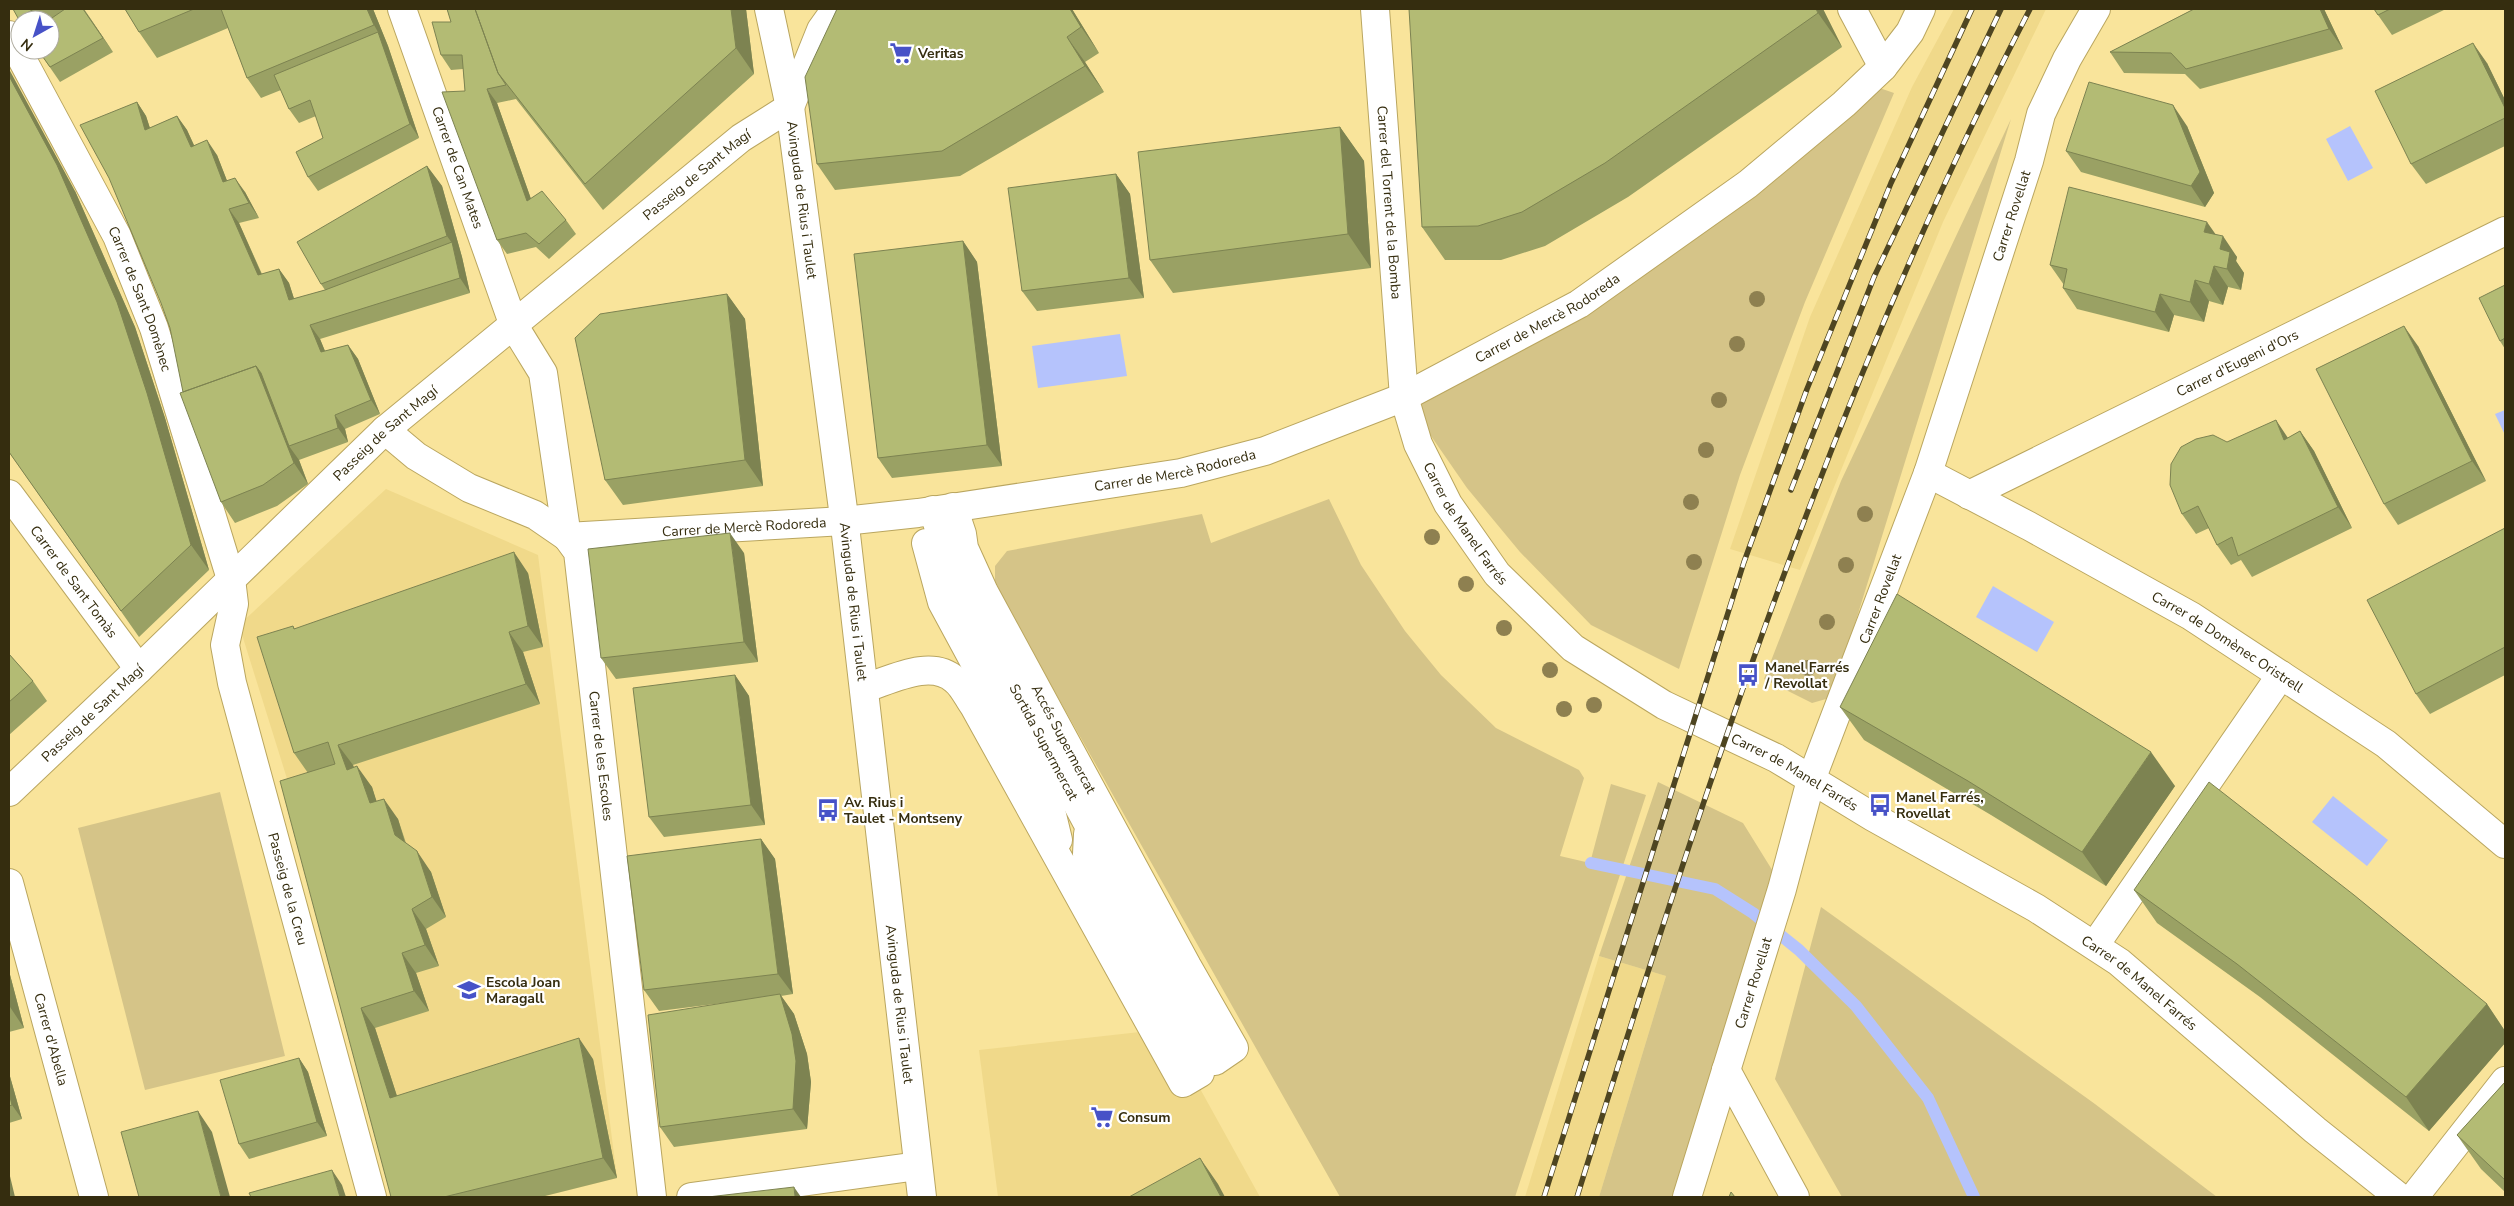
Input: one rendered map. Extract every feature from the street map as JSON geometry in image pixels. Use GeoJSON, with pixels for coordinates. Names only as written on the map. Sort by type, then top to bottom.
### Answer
{"type":"FeatureCollection","features":[{"type":"Feature","properties":{"kind":"street","name":"Carrer de Can Mates"},"geometry":{"type":"LineString","coordinates":[[402,9],[514,326]]}},
{"type":"Feature","properties":{"kind":"street","name":"Avinguda de Rius i Taulet"},"geometry":{"type":"LineString","coordinates":[[769,9],[790,107],[844,521],[865,688],[922,1197]]}},
{"type":"Feature","properties":{"kind":"street"},"geometry":{"type":"LineString","coordinates":[[790,107],[820,30],[836,9]]}},
{"type":"Feature","properties":{"kind":"street","name":"Carrer del Torrent de la Bomba"},"geometry":{"type":"LineString","coordinates":[[1376,9],[1404,397]]}},
{"type":"Feature","properties":{"kind":"street"},"geometry":{"type":"LineString","coordinates":[[1852,9],[1883,66]]}},
{"type":"Feature","properties":{"kind":"street","name":"Carrer de Mercè Rodoreda"},"geometry":{"type":"LineString","coordinates":[[567,537],[844,521],[935,510],[1181,473],[1265,451],[1404,397],[1580,304],[1748,184],[1772,162],[1844,104],[1883,66],[1910,32],[1921,9]]}},
{"type":"Feature","properties":{"kind":"street","name":"Carrer Rovellat"},"geometry":{"type":"LineString","coordinates":[[1687,1197],[1782,889],[1811,780],[1928,473],[2028,161],[2041,114],[2067,59],[2096,9]]}},
{"type":"Feature","properties":{"kind":"street","name":"Carrer de Sant Domènec"},"geometry":{"type":"LineString","coordinates":[[9,35],[117,236],[154,328],[230,579]]}},
{"type":"Feature","properties":{"kind":"street","name":"Passeig de Sant Magí"},"geometry":{"type":"LineString","coordinates":[[9,792],[139,669],[384,430],[514,326],[741,138],[790,107]]}},
{"type":"Feature","properties":{"kind":"street","name":"Carrer d'Eugeni d'Ors"},"geometry":{"type":"LineString","coordinates":[[1969,495],[2505,231]]}},
{"type":"Feature","properties":{"kind":"street","name":"Carrer de les Escoles"},"geometry":{"type":"LineString","coordinates":[[514,326],[543,373],[567,537],[578,552],[652,1197]]}},
{"type":"Feature","properties":{"kind":"street","name":"Carrer de Manel Farrés"},"geometry":{"type":"LineString","coordinates":[[1404,397],[1418,444],[1448,504],[1497,574],[1573,648],[1664,705],[1776,758],[1873,817],[2036,908],[2095,945],[2119,962],[2315,1130],[2399,1197]]}},
{"type":"Feature","properties":{"kind":"street"},"geometry":{"type":"LineString","coordinates":[[384,430],[416,456],[469,488],[535,515],[567,537]]}},
{"type":"Feature","properties":{"kind":"street","name":"Carrer de Domènec Oristrell"},"geometry":{"type":"LineString","coordinates":[[1928,473],[2029,526],[2191,616],[2386,744],[2505,844]]}},
{"type":"Feature","properties":{"kind":"street","name":"Carrer de Sant Tomàs"},"geometry":{"type":"LineString","coordinates":[[9,494],[139,669]]}},
{"type":"Feature","properties":{"kind":"street"},"geometry":{"type":"LineString","coordinates":[[935,510],[942,602],[1048,798],[1055,823],[1062,866]]}},
{"type":"Feature","properties":{"kind":"street","name":"Sortida Supermercat"},"geometry":{"type":"LineString","coordinates":[[935,510],[952,569],[1088,827],[1176,967]]}},
{"type":"Feature","properties":{"kind":"street","name":"Accés Supermercat"},"geometry":{"type":"LineString","coordinates":[[935,510],[962,534],[964,548],[980,584],[1176,967]]}},
{"type":"Feature","properties":{"kind":"street","name":"Passeig de la Creu"},"geometry":{"type":"LineString","coordinates":[[230,579],[234,604],[225,646],[232,683],[372,1197]]}},
{"type":"Feature","properties":{"kind":"street"},"geometry":{"type":"LineString","coordinates":[[865,688],[923,670],[938,671],[955,680],[974,706],[1183,1083],[1200,1073],[1092,880],[1087,854],[1088,827]]}},
{"type":"Feature","properties":{"kind":"street"},"geometry":{"type":"LineString","coordinates":[[2095,945],[2280,675]]}},
{"type":"Feature","properties":{"kind":"street","name":"Carrer d'Abella"},"geometry":{"type":"LineString","coordinates":[[9,883],[94,1197]]}},
{"type":"Feature","properties":{"kind":"street"},"geometry":{"type":"LineString","coordinates":[[1726,1070],[1795,1197]]}},
{"type":"Feature","properties":{"kind":"street"},"geometry":{"type":"LineString","coordinates":[[2414,1197],[2505,1081]]}},
{"type":"Feature","properties":{"kind":"street"},"geometry":{"type":"LineString","coordinates":[[691,1197],[918,1166]]}},
{"type":"Feature","properties":{"kind":"shaded area"},"geometry":{"type":"Polygon","coordinates":[[[1954,9],[2046,9],[1943,222],[1800,570],[1730,549],[1810,317],[1912,87],[1954,9]]]}},
{"type":"Feature","properties":{"kind":"shaded area"},"geometry":{"type":"Polygon","coordinates":[[[1865,83],[1894,93],[1805,302],[1740,475],[1679,669],[1591,625],[1520,552],[1467,488],[1404,397],[1579,304],[1865,83]]]}},
{"type":"Feature","properties":{"kind":"shaded area"},"geometry":{"type":"Polygon","coordinates":[[[2011,119],[1836,685],[1826,699],[1812,703],[1764,679],[1841,481],[2011,119]]]}},
{"type":"Feature","properties":{"kind":"shaded area","name":"Escola Joan Maragall"},"geometry":{"type":"Polygon","coordinates":[[[386,489],[538,555],[617,1178],[541,1197],[400,1197],[294,801],[239,625],[386,489]]]}},
{"type":"Feature","properties":{"kind":"shaded area"},"geometry":{"type":"Polygon","coordinates":[[[1329,499],[1361,565],[1405,631],[1441,675],[1496,728],[1579,770],[1584,778],[1560,856],[1590,863],[1611,784],[1646,795],[1515,1197],[1340,1197],[995,586],[995,566],[1007,551],[1202,514],[1211,543],[1329,499]]]}},
{"type":"Feature","properties":{"kind":"shaded area"},"geometry":{"type":"Polygon","coordinates":[[[1658,782],[1743,823],[1774,873],[1674,1197],[1599,1197],[1666,976],[1599,956],[1658,782]]]}},
{"type":"Feature","properties":{"kind":"shaded area"},"geometry":{"type":"Polygon","coordinates":[[[220,792],[285,1056],[145,1090],[78,828],[220,792]]]}},
{"type":"Feature","properties":{"kind":"shaded area"},"geometry":{"type":"Polygon","coordinates":[[[1821,907],[2095,1104],[2217,1197],[1842,1197],[1775,1079],[1821,907]]]}},
{"type":"Feature","properties":{"kind":"shaded area"},"geometry":{"type":"Polygon","coordinates":[[[1599,956],[1666,976],[1599,1197],[1525,1197],[1599,956]]]}},
{"type":"Feature","properties":{"kind":"shaded area","name":"Consum"},"geometry":{"type":"Polygon","coordinates":[[[1167,1029],[1260,1197],[1225,1197],[1217,1184],[1194,1197],[998,1197],[979,1050],[1167,1029]]]}},
{"type":"Feature","properties":{"kind":"water"},"geometry":{"type":"Polygon","coordinates":[[[2350,126],[2373,168],[2348,181],[2326,139],[2350,126]]]}},
{"type":"Feature","properties":{"kind":"water"},"geometry":{"type":"Polygon","coordinates":[[[1120,334],[1127,376],[1038,388],[1032,346],[1120,334]]]}},
{"type":"Feature","properties":{"kind":"water"},"geometry":{"type":"Polygon","coordinates":[[[2505,410],[2505,435],[2495,414],[2505,410]]]}},
{"type":"Feature","properties":{"kind":"water"},"geometry":{"type":"Polygon","coordinates":[[[1993,586],[2054,622],[2037,652],[1976,617],[1993,586]]]}},
{"type":"Feature","properties":{"kind":"water"},"geometry":{"type":"Polygon","coordinates":[[[2333,796],[2388,840],[2367,866],[2312,822],[2333,796]]]}},
{"type":"Feature","properties":{"kind":"building"},"geometry":{"type":"Polygon","coordinates":[[[13,9],[34,9],[32,10],[13,9]]]}},
{"type":"Feature","properties":{"kind":"building"},"geometry":{"type":"Polygon","coordinates":[[[65,9],[83,9],[103,38],[50,67],[45,60],[60,60],[60,12],[65,9]]]}},
{"type":"Feature","properties":{"kind":"building"},"geometry":{"type":"Polygon","coordinates":[[[125,9],[194,9],[139,32],[125,9]]]}},
{"type":"Feature","properties":{"kind":"building"},"geometry":{"type":"Polygon","coordinates":[[[221,9],[367,9],[374,25],[247,78],[221,9]]]}},
{"type":"Feature","properties":{"kind":"building"},"geometry":{"type":"Polygon","coordinates":[[[447,9],[475,9],[498,73],[506,85],[487,89],[527,201],[542,191],[566,220],[539,244],[526,233],[497,240],[442,92],[465,91],[462,55],[441,55],[432,22],[451,22],[447,9]]]}},
{"type":"Feature","properties":{"kind":"building"},"geometry":{"type":"Polygon","coordinates":[[[475,9],[731,9],[736,48],[585,184],[498,73],[475,9]]]}},
{"type":"Feature","properties":{"kind":"building"},"geometry":{"type":"Polygon","coordinates":[[[837,9],[1070,9],[1081,27],[1067,37],[1085,66],[942,151],[817,164],[805,77],[837,9]]]}},
{"type":"Feature","properties":{"kind":"building"},"geometry":{"type":"Polygon","coordinates":[[[1409,9],[1816,9],[1818,13],[1605,163],[1522,212],[1478,226],[1422,227],[1409,9]]]}},
{"type":"Feature","properties":{"kind":"building"},"geometry":{"type":"Polygon","coordinates":[[[2194,9],[2320,9],[2329,29],[2186,69],[2171,53],[2110,52],[2194,9]]]}},
{"type":"Feature","properties":{"kind":"building"},"geometry":{"type":"Polygon","coordinates":[[[2374,9],[2390,9],[2378,15],[2374,9]]]}},
{"type":"Feature","properties":{"kind":"building"},"geometry":{"type":"Polygon","coordinates":[[[378,32],[410,124],[308,177],[296,152],[323,138],[310,100],[289,109],[274,75],[378,32]]]}},
{"type":"Feature","properties":{"kind":"building"},"geometry":{"type":"Polygon","coordinates":[[[2473,43],[2505,108],[2505,118],[2411,164],[2375,91],[2473,43]]]}},
{"type":"Feature","properties":{"kind":"building"},"geometry":{"type":"Polygon","coordinates":[[[9,76],[57,165],[117,302],[147,393],[191,545],[121,611],[9,452],[9,76]]]}},
{"type":"Feature","properties":{"kind":"building"},"geometry":{"type":"Polygon","coordinates":[[[2089,82],[2173,105],[2200,172],[2191,186],[2066,151],[2089,82]]]}},
{"type":"Feature","properties":{"kind":"building"},"geometry":{"type":"Polygon","coordinates":[[[137,102],[145,130],[177,116],[191,147],[207,140],[223,182],[235,178],[249,203],[229,209],[258,275],[279,269],[289,300],[325,290],[452,242],[460,278],[310,325],[321,352],[348,345],[371,400],[335,415],[338,428],[289,446],[261,373],[256,366],[183,392],[170,328],[161,303],[109,178],[80,125],[137,102]]]}},
{"type":"Feature","properties":{"kind":"building"},"geometry":{"type":"Polygon","coordinates":[[[1340,127],[1348,234],[1150,260],[1138,152],[1340,127]]]}},
{"type":"Feature","properties":{"kind":"building"},"geometry":{"type":"Polygon","coordinates":[[[427,166],[447,236],[321,284],[297,242],[427,166]]]}},
{"type":"Feature","properties":{"kind":"building"},"geometry":{"type":"Polygon","coordinates":[[[1116,174],[1129,278],[1022,291],[1008,188],[1116,174]]]}},
{"type":"Feature","properties":{"kind":"building"},"geometry":{"type":"Polygon","coordinates":[[[2069,187],[2207,222],[2204,232],[2223,236],[2220,249],[2230,252],[2227,269],[2214,266],[2209,284],[2195,280],[2190,302],[2160,294],[2155,312],[2063,288],[2067,269],[2050,265],[2069,187]]]}},
{"type":"Feature","properties":{"kind":"building"},"geometry":{"type":"Polygon","coordinates":[[[963,241],[987,445],[878,458],[854,254],[963,241]]]}},
{"type":"Feature","properties":{"kind":"building"},"geometry":{"type":"Polygon","coordinates":[[[2505,285],[2505,338],[2500,341],[2479,298],[2505,285]]]}},
{"type":"Feature","properties":{"kind":"building"},"geometry":{"type":"Polygon","coordinates":[[[727,294],[745,460],[605,480],[575,338],[600,314],[727,294]]]}},
{"type":"Feature","properties":{"kind":"building"},"geometry":{"type":"Polygon","coordinates":[[[2404,326],[2472,461],[2384,504],[2316,369],[2404,326]]]}},
{"type":"Feature","properties":{"kind":"building"},"geometry":{"type":"Polygon","coordinates":[[[256,366],[294,463],[263,485],[221,502],[180,393],[256,366]]]}},
{"type":"Feature","properties":{"kind":"building"},"geometry":{"type":"Polygon","coordinates":[[[2276,420],[2284,440],[2300,431],[2338,507],[2238,556],[2232,537],[2217,545],[2198,506],[2182,514],[2170,485],[2171,464],[2181,447],[2196,439],[2213,435],[2227,442],[2276,420]]]}},
{"type":"Feature","properties":{"kind":"building"},"geometry":{"type":"Polygon","coordinates":[[[2505,528],[2505,647],[2416,694],[2367,600],[2505,528]]]}},
{"type":"Feature","properties":{"kind":"building"},"geometry":{"type":"Polygon","coordinates":[[[730,533],[744,642],[601,658],[588,549],[730,533]]]}},
{"type":"Feature","properties":{"kind":"building"},"geometry":{"type":"Polygon","coordinates":[[[514,552],[528,626],[509,632],[526,684],[338,745],[347,770],[357,766],[370,803],[384,799],[395,835],[417,851],[432,897],[412,909],[425,945],[402,953],[414,991],[361,1008],[390,1098],[579,1038],[603,1158],[444,1197],[391,1197],[280,781],[335,764],[328,742],[294,753],[257,637],[293,626],[294,629],[514,552]]]}},
{"type":"Feature","properties":{"kind":"building"},"geometry":{"type":"Polygon","coordinates":[[[1897,594],[2151,752],[2082,852],[1968,781],[1840,707],[1897,594]]]}},
{"type":"Feature","properties":{"kind":"building"},"geometry":{"type":"Polygon","coordinates":[[[9,654],[33,681],[9,702],[9,654]]]}},
{"type":"Feature","properties":{"kind":"building"},"geometry":{"type":"Polygon","coordinates":[[[735,675],[751,805],[649,817],[633,688],[735,675]]]}},
{"type":"Feature","properties":{"kind":"building"},"geometry":{"type":"Polygon","coordinates":[[[2209,782],[2354,895],[2487,1004],[2406,1097],[2237,964],[2134,890],[2209,782]]]}},
{"type":"Feature","properties":{"kind":"building"},"geometry":{"type":"Polygon","coordinates":[[[761,839],[778,974],[644,990],[627,856],[761,839]]]}},
{"type":"Feature","properties":{"kind":"building"},"geometry":{"type":"Polygon","coordinates":[[[780,994],[792,1034],[796,1061],[793,1109],[660,1127],[648,1015],[780,994]]]}},
{"type":"Feature","properties":{"kind":"building"},"geometry":{"type":"Polygon","coordinates":[[[299,1058],[317,1122],[239,1144],[220,1080],[299,1058]]]}},
{"type":"Feature","properties":{"kind":"building"},"geometry":{"type":"Polygon","coordinates":[[[2505,1082],[2505,1180],[2457,1135],[2505,1082]]]}},
{"type":"Feature","properties":{"kind":"building"},"geometry":{"type":"Polygon","coordinates":[[[9,1093],[12,1105],[9,1106],[9,1093]]]}},
{"type":"Feature","properties":{"kind":"building"},"geometry":{"type":"Polygon","coordinates":[[[198,1111],[221,1197],[139,1197],[121,1132],[198,1111]]]}},
{"type":"Feature","properties":{"kind":"building"},"geometry":{"type":"Polygon","coordinates":[[[1200,1158],[1221,1197],[1129,1197],[1200,1158]]]}},
{"type":"Feature","properties":{"kind":"building"},"geometry":{"type":"Polygon","coordinates":[[[332,1170],[340,1197],[251,1197],[249,1193],[332,1170]]]}},
{"type":"Feature","properties":{"kind":"building"},"geometry":{"type":"Polygon","coordinates":[[[794,1187],[795,1197],[708,1197],[794,1187]]]}},
{"type":"Feature","properties":{"kind":"waterway"},"geometry":{"type":"LineString","coordinates":[[1591,863],[1715,889],[1753,913],[1799,950],[1856,1006],[1928,1098],[1974,1197]]}},
{"type":"Feature","properties":{"kind":"railway"},"geometry":{"type":"LineString","coordinates":[[1544,1197],[1744,562],[1807,389],[1891,183],[1972,9]]}},
{"type":"Feature","properties":{"kind":"railway"},"geometry":{"type":"LineString","coordinates":[[1791,490],[1874,277],[2001,9]]}},
{"type":"Feature","properties":{"kind":"railway"},"geometry":{"type":"LineString","coordinates":[[1577,1197],[1673,894],[1777,593],[1834,444],[1894,297],[1959,152],[2030,9]]}},
{"type":"Feature","properties":{"kind":"place","name":"Veritas"},"geometry":{"type":"Point","coordinates":[901,53]}},
{"type":"Feature","properties":{"kind":"place","name":"Manel Farrés / Revollat"},"geometry":{"type":"Point","coordinates":[1748,675]}},
{"type":"Feature","properties":{"kind":"place","name":"Manel Farrés, Rovellat"},"geometry":{"type":"Point","coordinates":[1880,805]}},
{"type":"Feature","properties":{"kind":"place","name":"Av. Rius i Taulet - Montseny"},"geometry":{"type":"Point","coordinates":[828,810]}},
{"type":"Feature","properties":{"kind":"place","name":"Escola Joan Maragall"},"geometry":{"type":"Point","coordinates":[469,990]}},
{"type":"Feature","properties":{"kind":"place","name":"Consum"},"geometry":{"type":"Point","coordinates":[1102,1117]}}]}
